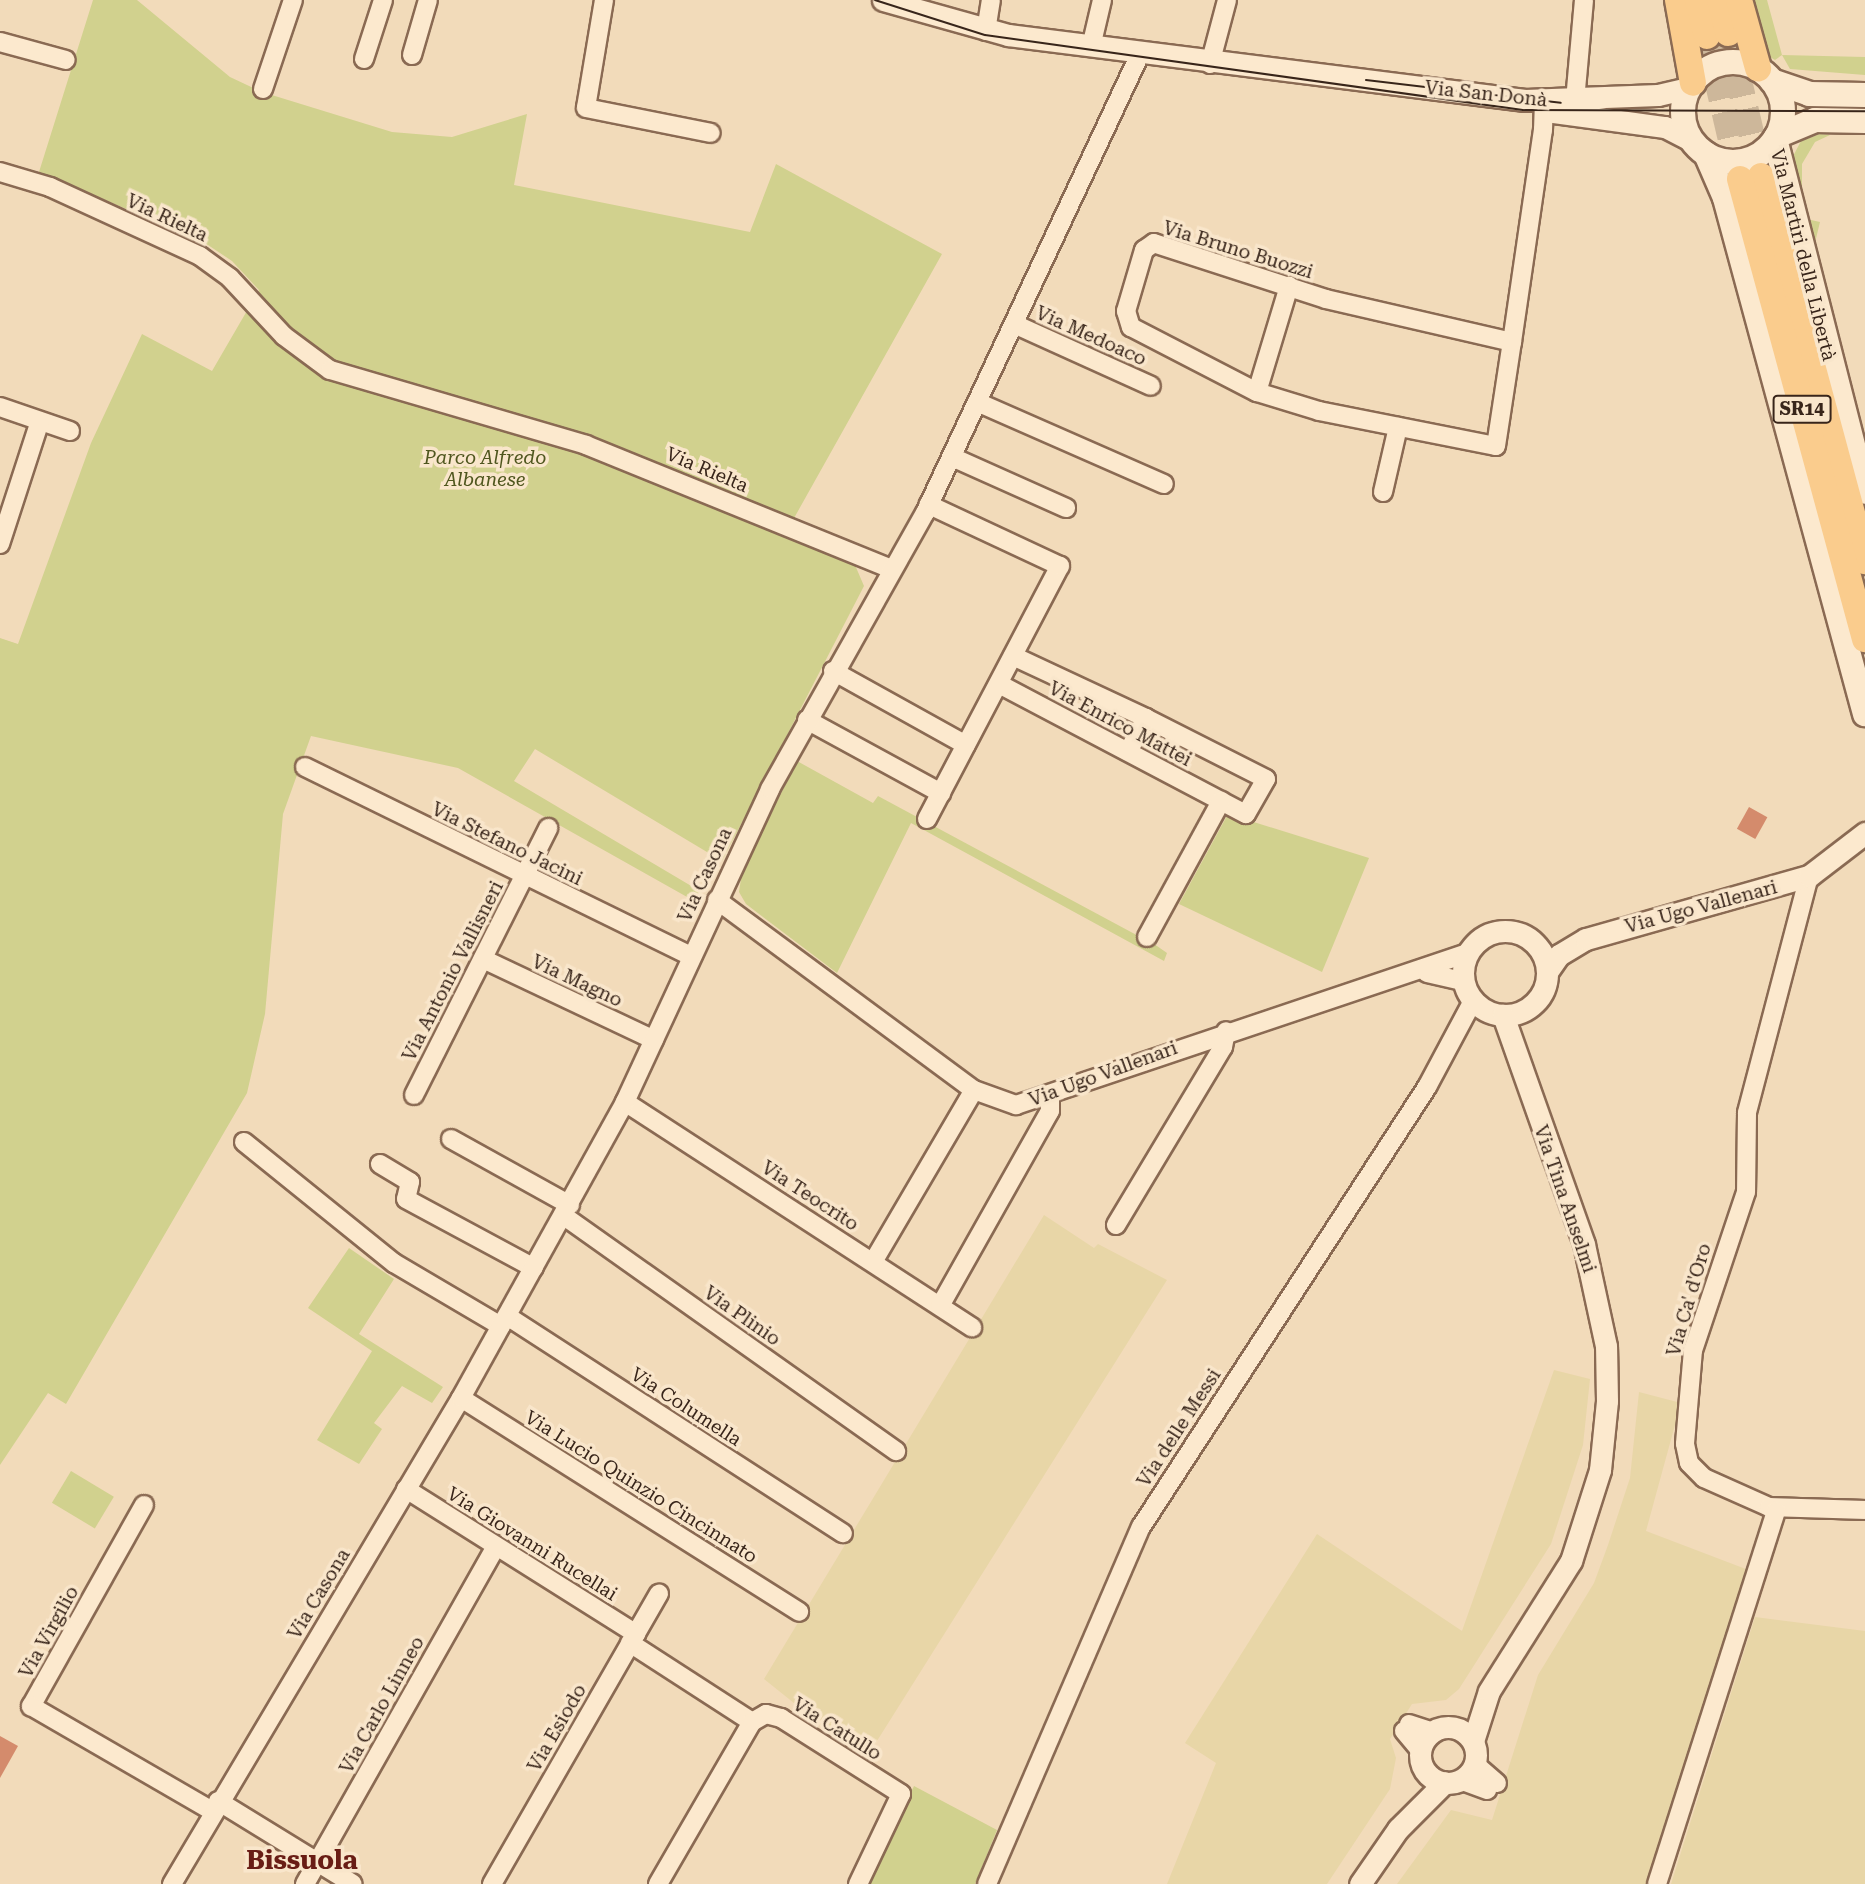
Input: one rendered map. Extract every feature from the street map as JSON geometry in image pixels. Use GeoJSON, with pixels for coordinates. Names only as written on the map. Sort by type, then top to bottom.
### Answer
{"type":"FeatureCollection","features":[{"type":"Feature","properties":{"kind":"main road"},"geometry":{"type":"LineString","coordinates":[[1678,0],[1691,85],[1683,111],[1726,198],[1865,714]]}},
{"type":"Feature","properties":{"kind":"main road"},"geometry":{"type":"LineString","coordinates":[[1698,0],[1717,34],[1720,0]]}},
{"type":"Feature","properties":{"kind":"main road"},"geometry":{"type":"LineString","coordinates":[[1739,0],[1765,74],[1783,104],[1776,138]]}},
{"type":"Feature","properties":{"kind":"main road","name":"Via San Donà"},"geometry":{"type":"LineString","coordinates":[[1691,85],[1723,63],[1765,74],[1809,94],[1865,95]]}},
{"type":"Feature","properties":{"kind":"main road","name":"Via San Donà"},"geometry":{"type":"LineString","coordinates":[[1700,147],[1726,161],[1747,160],[1776,138],[1815,120],[1865,121]]}},
{"type":"Feature","properties":{"kind":"main road","name":"Via Martiri della Libertà"},"geometry":{"type":"LineString","coordinates":[[1776,138],[1865,492]]}},
{"type":"Feature","properties":{"kind":"main road","name":"Via Martiri della Libertà"},"geometry":{"type":"LineString","coordinates":[[1865,561],[1751,178],[1865,639]]}},
{"type":"Feature","properties":{"kind":"street"},"geometry":{"type":"LineString","coordinates":[[263,89],[293,0]]}},
{"type":"Feature","properties":{"kind":"street"},"geometry":{"type":"LineString","coordinates":[[364,59],[383,0]]}},
{"type":"Feature","properties":{"kind":"street"},"geometry":{"type":"LineString","coordinates":[[412,55],[428,0]]}},
{"type":"Feature","properties":{"kind":"street"},"geometry":{"type":"LineString","coordinates":[[604,0],[586,108],[711,132]]}},
{"type":"Feature","properties":{"kind":"street","name":"Via San Donà"},"geometry":{"type":"LineString","coordinates":[[883,0],[986,31],[1210,64],[1545,106]]}},
{"type":"Feature","properties":{"kind":"street"},"geometry":{"type":"LineString","coordinates":[[986,31],[991,0]]}},
{"type":"Feature","properties":{"kind":"street"},"geometry":{"type":"LineString","coordinates":[[1091,47],[1102,0]]}},
{"type":"Feature","properties":{"kind":"street"},"geometry":{"type":"LineString","coordinates":[[1210,64],[1227,0]]}},
{"type":"Feature","properties":{"kind":"street"},"geometry":{"type":"LineString","coordinates":[[1574,108],[1584,0]]}},
{"type":"Feature","properties":{"kind":"street"},"geometry":{"type":"LineString","coordinates":[[0,43],[66,60]]}},
{"type":"Feature","properties":{"kind":"street"},"geometry":{"type":"LineString","coordinates":[[891,569],[929,505],[1140,54]]}},
{"type":"Feature","properties":{"kind":"street","name":"Via San Donà"},"geometry":{"type":"LineString","coordinates":[[1283,73],[1311,80],[1574,108],[1665,127],[1700,147]]}},
{"type":"Feature","properties":{"kind":"street","name":"Via San Donà"},"geometry":{"type":"LineString","coordinates":[[1574,108],[1691,85]]}},
{"type":"Feature","properties":{"kind":"street","name":"Via Bruno Buozzi"},"geometry":{"type":"LineString","coordinates":[[1512,342],[1289,286],[1159,244],[1144,250],[1126,311],[1131,327],[1257,392],[1398,427],[1496,446],[1512,342],[1545,106]]}},
{"type":"Feature","properties":{"kind":"street","name":"Via Rielta"},"geometry":{"type":"LineString","coordinates":[[0,172],[50,187],[200,256],[230,278],[303,352],[336,373],[586,445],[891,569]]}},
{"type":"Feature","properties":{"kind":"street"},"geometry":{"type":"LineString","coordinates":[[1257,392],[1289,286]]}},
{"type":"Feature","properties":{"kind":"street","name":"Via Medoaco"},"geometry":{"type":"LineString","coordinates":[[1014,324],[1151,386]]}},
{"type":"Feature","properties":{"kind":"street"},"geometry":{"type":"LineString","coordinates":[[977,402],[1164,484]]}},
{"type":"Feature","properties":{"kind":"street"},"geometry":{"type":"LineString","coordinates":[[0,407],[70,431]]}},
{"type":"Feature","properties":{"kind":"street"},"geometry":{"type":"LineString","coordinates":[[0,544],[40,421]]}},
{"type":"Feature","properties":{"kind":"street"},"geometry":{"type":"LineString","coordinates":[[1383,492],[1398,427]]}},
{"type":"Feature","properties":{"kind":"street"},"geometry":{"type":"LineString","coordinates":[[952,457],[1066,508]]}},
{"type":"Feature","properties":{"kind":"street"},"geometry":{"type":"LineString","coordinates":[[927,819],[1060,566],[929,505]]}},
{"type":"Feature","properties":{"kind":"street","name":"Via Casona"},"geometry":{"type":"LineString","coordinates":[[172,1884],[215,1806],[461,1398],[567,1210],[625,1102],[717,900],[807,720],[891,569]]}},
{"type":"Feature","properties":{"kind":"street"},"geometry":{"type":"LineString","coordinates":[[1013,656],[1146,718],[1128,752]]}},
{"type":"Feature","properties":{"kind":"street"},"geometry":{"type":"LineString","coordinates":[[833,671],[966,746]]}},
{"type":"Feature","properties":{"kind":"street","name":"Via Enrico Mattei"},"geometry":{"type":"LineString","coordinates":[[999,684],[1246,814],[1266,779],[1146,718]]}},
{"type":"Feature","properties":{"kind":"street"},"geometry":{"type":"LineString","coordinates":[[807,720],[941,793]]}},
{"type":"Feature","properties":{"kind":"street","name":"Via Stefano Jacini"},"geometry":{"type":"LineString","coordinates":[[305,767],[691,956]]}},
{"type":"Feature","properties":{"kind":"street"},"geometry":{"type":"LineString","coordinates":[[1147,937],[1221,801]]}},
{"type":"Feature","properties":{"kind":"street","name":"Via Antonio Vallisneri"},"geometry":{"type":"LineString","coordinates":[[414,1095],[548,828]]}},
{"type":"Feature","properties":{"kind":"street"},"geometry":{"type":"LineString","coordinates":[[1812,874],[1865,833]]}},
{"type":"Feature","properties":{"kind":"street","name":"Via Ugo Vallenari"},"geometry":{"type":"LineString","coordinates":[[1547,972],[1559,956],[1586,939],[1865,857]]}},
{"type":"Feature","properties":{"kind":"street","name":"Via Ca' d'Oro"},"geometry":{"type":"LineString","coordinates":[[1776,1510],[1695,1471],[1686,1454],[1685,1418],[1697,1333],[1746,1192],[1747,1113],[1812,874]]}},
{"type":"Feature","properties":{"kind":"street","name":"Via Ugo Vallenari"},"geometry":{"type":"LineString","coordinates":[[717,900],[974,1090],[1016,1105],[1050,1096],[1226,1031],[1420,973],[1468,953]]}},
{"type":"Feature","properties":{"kind":"street"},"geometry":{"type":"LineString","coordinates":[[1492,932],[1529,938],[1540,947],[1547,972],[1531,1005],[1486,1008],[1463,981],[1468,953],[1492,932]]}},
{"type":"Feature","properties":{"kind":"street","name":"Via Ugo Vallenari"},"geometry":{"type":"LineString","coordinates":[[1529,938],[1586,939]]}},
{"type":"Feature","properties":{"kind":"street","name":"Via Magno"},"geometry":{"type":"LineString","coordinates":[[483,959],[654,1041]]}},
{"type":"Feature","properties":{"kind":"street","name":"Via Ugo Vallenari"},"geometry":{"type":"LineString","coordinates":[[1420,973],[1463,981]]}},
{"type":"Feature","properties":{"kind":"street","name":"Via Tina Anselmi"},"geometry":{"type":"LineString","coordinates":[[1489,1691],[1571,1561],[1600,1470],[1607,1401],[1606,1346],[1584,1244],[1527,1088],[1521,1058],[1531,1005]]}},
{"type":"Feature","properties":{"kind":"street","name":"Via Tina Anselmi"},"geometry":{"type":"LineString","coordinates":[[1486,1008],[1521,1058]]}},
{"type":"Feature","properties":{"kind":"street","name":"Via delle Messi"},"geometry":{"type":"LineString","coordinates":[[987,1884],[1141,1527],[1427,1087],[1458,1023],[1486,1008]]}},
{"type":"Feature","properties":{"kind":"street"},"geometry":{"type":"LineString","coordinates":[[1116,1225],[1223,1048],[1226,1031]]}},
{"type":"Feature","properties":{"kind":"street"},"geometry":{"type":"LineString","coordinates":[[873,1262],[974,1090]]}},
{"type":"Feature","properties":{"kind":"street"},"geometry":{"type":"LineString","coordinates":[[940,1306],[1050,1111],[1050,1096]]}},
{"type":"Feature","properties":{"kind":"street","name":"Via Teocrito"},"geometry":{"type":"LineString","coordinates":[[625,1102],[972,1328]]}},
{"type":"Feature","properties":{"kind":"street"},"geometry":{"type":"LineString","coordinates":[[451,1139],[567,1210]]}},
{"type":"Feature","properties":{"kind":"street"},"geometry":{"type":"LineString","coordinates":[[244,1142],[394,1263],[504,1321]]}},
{"type":"Feature","properties":{"kind":"street"},"geometry":{"type":"LineString","coordinates":[[380,1164],[410,1182],[406,1199],[534,1268]]}},
{"type":"Feature","properties":{"kind":"street","name":"Via Plinio"},"geometry":{"type":"LineString","coordinates":[[567,1210],[896,1451]]}},
{"type":"Feature","properties":{"kind":"street","name":"Via Columella"},"geometry":{"type":"LineString","coordinates":[[504,1321],[843,1533]]}},
{"type":"Feature","properties":{"kind":"street","name":"Via Lucio Quinzio Cincinnato"},"geometry":{"type":"LineString","coordinates":[[461,1398],[799,1612]]}},
{"type":"Feature","properties":{"kind":"street","name":"Via Giovanni Rucellai"},"geometry":{"type":"LineString","coordinates":[[407,1489],[496,1546],[752,1722]]}},
{"type":"Feature","properties":{"kind":"street","name":"Via Virgilio"},"geometry":{"type":"LineString","coordinates":[[144,1505],[31,1706],[215,1806]]}},
{"type":"Feature","properties":{"kind":"street"},"geometry":{"type":"LineString","coordinates":[[1657,1884],[1776,1510],[1865,1510]]}},
{"type":"Feature","properties":{"kind":"street","name":"Via Carlo Linneo"},"geometry":{"type":"LineString","coordinates":[[305,1884],[496,1546]]}},
{"type":"Feature","properties":{"kind":"street","name":"Via Esiodo"},"geometry":{"type":"LineString","coordinates":[[492,1884],[659,1594]]}},
{"type":"Feature","properties":{"kind":"street"},"geometry":{"type":"LineString","coordinates":[[1400,1826],[1421,1757],[1442,1729],[1489,1691]]}},
{"type":"Feature","properties":{"kind":"street"},"geometry":{"type":"LineString","coordinates":[[1473,1741],[1442,1729],[1406,1728],[1432,1778],[1492,1786],[1475,1764],[1473,1741],[1489,1691]]}},
{"type":"Feature","properties":{"kind":"street","name":"Via Catullo"},"geometry":{"type":"LineString","coordinates":[[752,1722],[766,1714],[781,1718],[901,1794],[858,1884]]}},
{"type":"Feature","properties":{"kind":"street"},"geometry":{"type":"LineString","coordinates":[[658,1884],[752,1722]]}},
{"type":"Feature","properties":{"kind":"street"},"geometry":{"type":"LineString","coordinates":[[1360,1884],[1400,1826],[1475,1764]]}},
{"type":"Feature","properties":{"kind":"street"},"geometry":{"type":"LineString","coordinates":[[215,1806],[353,1884]]}},
{"type":"Feature","properties":{"kind":"shaded area"},"geometry":{"type":"Polygon","coordinates":[[[1044,1215],[1094,1248],[1098,1244],[1167,1280],[865,1760],[764,1679],[1044,1215]]]}},
{"type":"Feature","properties":{"kind":"shaded area"},"geometry":{"type":"Polygon","coordinates":[[[1554,1370],[1590,1379],[1583,1445],[1551,1544],[1459,1689],[1446,1700],[1412,1704],[1390,1739],[1396,1758],[1390,1789],[1327,1884],[1167,1884],[1216,1763],[1185,1743],[1317,1534],[1462,1631],[1554,1370]]]}},
{"type":"Feature","properties":{"kind":"shaded area"},"geometry":{"type":"Polygon","coordinates":[[[1639,1392],[1681,1403],[1646,1531],[1751,1571],[1649,1884],[1397,1884],[1451,1810],[1492,1820],[1538,1675],[1594,1583],[1608,1545],[1630,1478],[1639,1392]]]}},
{"type":"Feature","properties":{"kind":"shaded area"},"geometry":{"type":"Polygon","coordinates":[[[1755,1617],[1865,1631],[1865,1884],[1671,1884],[1755,1617]]]}},
{"type":"Feature","properties":{"kind":"green space","name":"Parco Alfredo Albanese"},"geometry":{"type":"Polygon","coordinates":[[[93,0],[137,0],[230,77],[262,92],[392,132],[452,137],[527,114],[514,185],[750,232],[776,164],[942,254],[784,536],[855,565],[864,586],[722,861],[535,749],[514,781],[693,887],[697,882],[704,887],[696,902],[458,768],[311,736],[283,814],[265,1014],[247,1093],[66,1404],[48,1393],[0,1465],[0,638],[18,644],[91,443],[142,334],[212,371],[259,290],[232,261],[202,241],[39,172],[93,0]]]}},
{"type":"Feature","properties":{"kind":"green space"},"geometry":{"type":"Polygon","coordinates":[[[1746,0],[1767,0],[1782,55],[1775,60],[1765,54],[1746,0]]]}},
{"type":"Feature","properties":{"kind":"green space"},"geometry":{"type":"Polygon","coordinates":[[[1782,55],[1865,57],[1865,75],[1790,69],[1782,55]]]}},
{"type":"Feature","properties":{"kind":"green space"},"geometry":{"type":"Polygon","coordinates":[[[1820,134],[1830,135],[1815,142],[1802,164],[1802,218],[1790,162],[1801,141],[1820,134]]]}},
{"type":"Feature","properties":{"kind":"green space"},"geometry":{"type":"Polygon","coordinates":[[[1802,218],[1820,222],[1812,255],[1802,218]]]}},
{"type":"Feature","properties":{"kind":"green space"},"geometry":{"type":"Polygon","coordinates":[[[797,761],[873,803],[878,796],[1157,946],[1167,953],[1164,961],[911,823],[837,973],[746,904],[739,892],[742,872],[797,761]]]}},
{"type":"Feature","properties":{"kind":"green space"},"geometry":{"type":"Polygon","coordinates":[[[1228,814],[1369,858],[1322,972],[1179,904],[1228,814]]]}},
{"type":"Feature","properties":{"kind":"green space"},"geometry":{"type":"Polygon","coordinates":[[[349,1248],[394,1279],[359,1334],[443,1387],[432,1403],[402,1386],[374,1423],[382,1429],[359,1464],[317,1440],[372,1351],[308,1308],[349,1248]]]}},
{"type":"Feature","properties":{"kind":"green space"},"geometry":{"type":"Polygon","coordinates":[[[71,1471],[114,1497],[95,1528],[52,1503],[71,1471]]]}},
{"type":"Feature","properties":{"kind":"green space"},"geometry":{"type":"Polygon","coordinates":[[[914,1786],[997,1830],[975,1884],[867,1884],[914,1786]]]}},
{"type":"Feature","properties":{"kind":"building"},"geometry":{"type":"Polygon","coordinates":[[[1749,807],[1767,817],[1755,839],[1737,829],[1749,807]]]}},
{"type":"Feature","properties":{"kind":"building"},"geometry":{"type":"Polygon","coordinates":[[[0,1736],[18,1746],[0,1778],[0,1736]]]}},
{"type":"Feature","properties":{"kind":"tunnel"},"geometry":{"type":"LineString","coordinates":[[1728,33],[1761,176]]}},
{"type":"Feature","properties":{"kind":"tunnel"},"geometry":{"type":"LineString","coordinates":[[1707,36],[1740,179]]}},
{"type":"Feature","properties":{"kind":"tram line"},"geometry":{"type":"LineString","coordinates":[[875,0],[985,35],[1523,110],[1865,111]]}},
{"type":"Feature","properties":{"kind":"tram line"},"geometry":{"type":"LineString","coordinates":[[1366,80],[1561,103]]}},
{"type":"Feature","properties":{"kind":"district","name":"Bissuola"},"geometry":{"type":"Point","coordinates":[302,1861]}}]}
